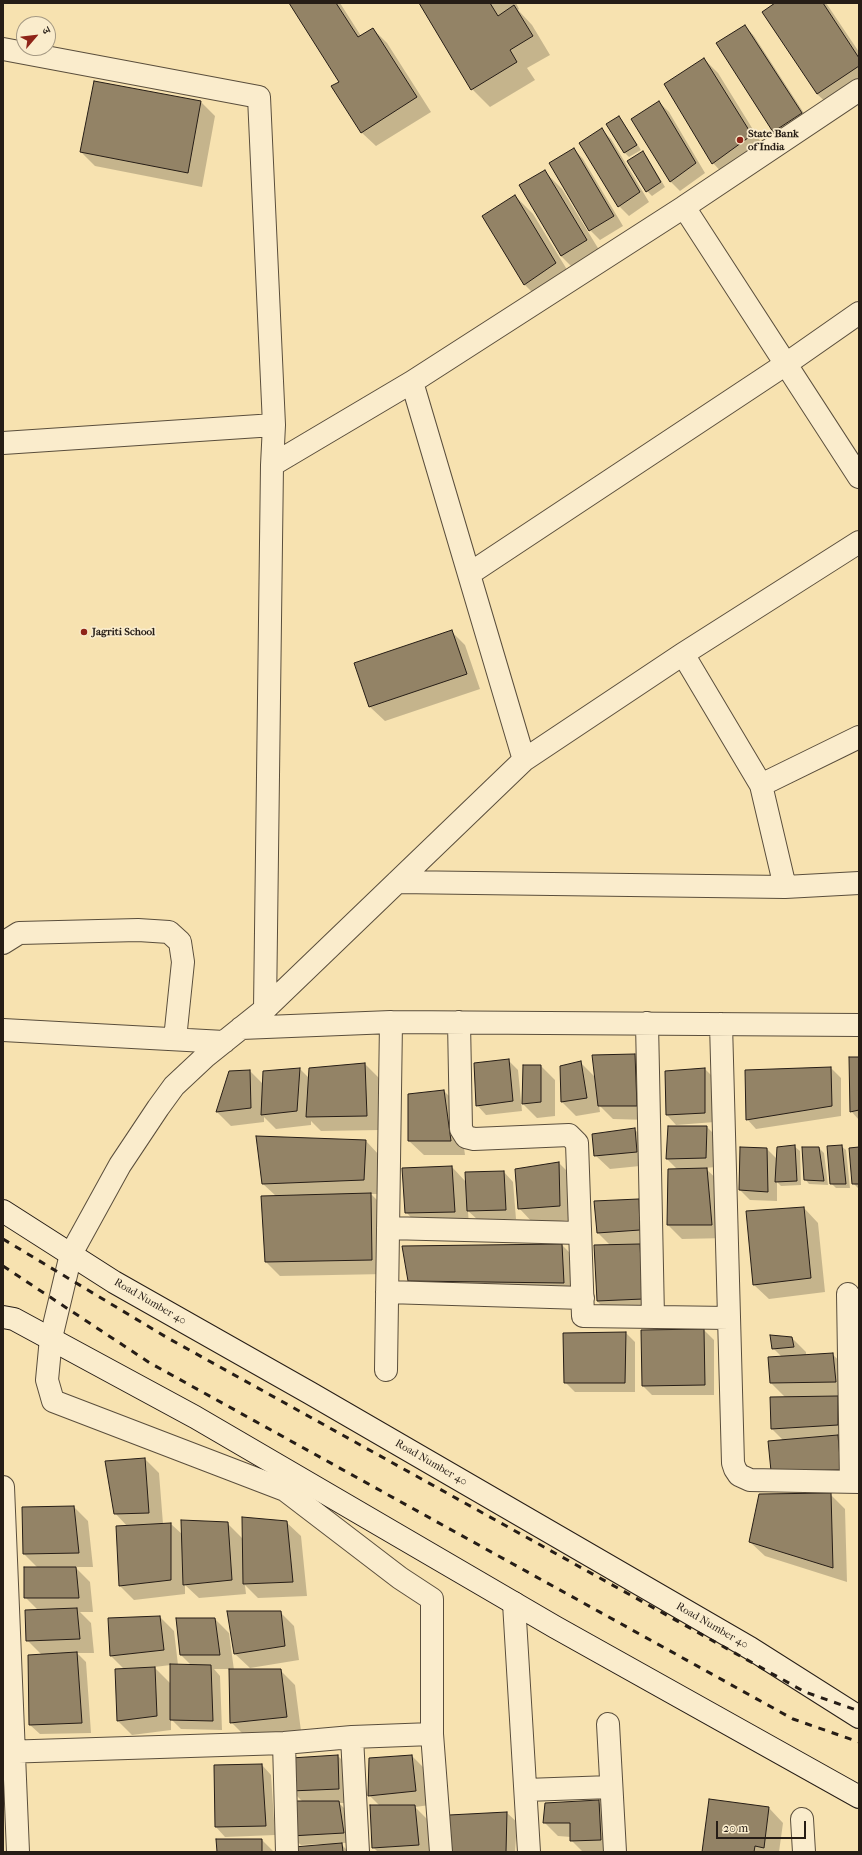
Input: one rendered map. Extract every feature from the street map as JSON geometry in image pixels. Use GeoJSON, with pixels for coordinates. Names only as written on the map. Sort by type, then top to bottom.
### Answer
{"type":"FeatureCollection","features":[{"type":"Feature","properties":{"kind":"street"},"geometry":{"type":"LineString","coordinates":[[3,49],[259,97],[274,425],[272,464],[265,1009]]}},
{"type":"Feature","properties":{"kind":"street"},"geometry":{"type":"LineString","coordinates":[[272,464],[412,382],[684,207],[859,90]]}},
{"type":"Feature","properties":{"kind":"street"},"geometry":{"type":"LineString","coordinates":[[684,207],[859,477]]}},
{"type":"Feature","properties":{"kind":"street"},"geometry":{"type":"LineString","coordinates":[[469,574],[786,364],[859,313]]}},
{"type":"Feature","properties":{"kind":"street"},"geometry":{"type":"LineString","coordinates":[[412,382],[524,760]]}},
{"type":"Feature","properties":{"kind":"street"},"geometry":{"type":"LineString","coordinates":[[3,443],[274,425]]}},
{"type":"Feature","properties":{"kind":"street"},"geometry":{"type":"LineString","coordinates":[[441,1852],[432,1734],[432,1599],[400,1578],[285,1490],[54,1401],[47,1380],[51,1338],[71,1254],[120,1165],[174,1086],[224,1042],[265,1009],[524,760],[683,654],[859,542]]}},
{"type":"Feature","properties":{"kind":"street"},"geometry":{"type":"LineString","coordinates":[[683,654],[761,785],[785,887]]}},
{"type":"Feature","properties":{"kind":"street"},"geometry":{"type":"LineString","coordinates":[[761,785],[859,737]]}},
{"type":"Feature","properties":{"kind":"street"},"geometry":{"type":"LineString","coordinates":[[397,882],[785,887],[859,883]]}},
{"type":"Feature","properties":{"kind":"street"},"geometry":{"type":"LineString","coordinates":[[3,943],[19,933],[138,930],[169,932],[180,942],[183,962],[175,1039]]}},
{"type":"Feature","properties":{"kind":"street"},"geometry":{"type":"LineString","coordinates":[[241,1028],[391,1022],[859,1025]]}},
{"type":"Feature","properties":{"kind":"street"},"geometry":{"type":"LineString","coordinates":[[386,1370],[391,1022]]}},
{"type":"Feature","properties":{"kind":"street"},"geometry":{"type":"LineString","coordinates":[[459,1022],[461,1128],[466,1137],[474,1139],[569,1135],[578,1143],[583,1316],[729,1318]]}},
{"type":"Feature","properties":{"kind":"street"},"geometry":{"type":"LineString","coordinates":[[647,1023],[653,1317]]}},
{"type":"Feature","properties":{"kind":"street"},"geometry":{"type":"LineString","coordinates":[[720,1024],[734,1463],[739,1475],[750,1480],[855,1482],[848,1294]]}},
{"type":"Feature","properties":{"kind":"street"},"geometry":{"type":"LineString","coordinates":[[3,1030],[224,1042]]}},
{"type":"Feature","properties":{"kind":"street","name":"Road Number 40"},"geometry":{"type":"LineString","coordinates":[[3,1211],[114,1282],[324,1401],[750,1648],[859,1716]]}},
{"type":"Feature","properties":{"kind":"street"},"geometry":{"type":"LineString","coordinates":[[388,1228],[580,1233]]}},
{"type":"Feature","properties":{"kind":"street"},"geometry":{"type":"LineString","coordinates":[[387,1292],[582,1298]]}},
{"type":"Feature","properties":{"kind":"street"},"geometry":{"type":"LineString","coordinates":[[7,1321],[51,1338],[195,1417],[514,1603],[859,1797]]}},
{"type":"Feature","properties":{"kind":"street"},"geometry":{"type":"LineString","coordinates":[[3,1487],[8,1752],[18,1852]]}},
{"type":"Feature","properties":{"kind":"street"},"geometry":{"type":"LineString","coordinates":[[514,1603],[529,1852]]}},
{"type":"Feature","properties":{"kind":"street"},"geometry":{"type":"LineString","coordinates":[[608,1724],[615,1852]]}},
{"type":"Feature","properties":{"kind":"street"},"geometry":{"type":"LineString","coordinates":[[8,1752],[284,1743],[352,1737],[432,1734]]}},
{"type":"Feature","properties":{"kind":"street"},"geometry":{"type":"LineString","coordinates":[[352,1737],[358,1852]]}},
{"type":"Feature","properties":{"kind":"street"},"geometry":{"type":"LineString","coordinates":[[284,1743],[287,1852]]}},
{"type":"Feature","properties":{"kind":"street"},"geometry":{"type":"LineString","coordinates":[[526,1790],[611,1787]]}},
{"type":"Feature","properties":{"kind":"street"},"geometry":{"type":"LineString","coordinates":[[802,1819],[804,1852]]}},
{"type":"Feature","properties":{"kind":"building"},"geometry":{"type":"Polygon","coordinates":[[[289,3],[336,3],[358,37],[373,28],[417,97],[361,133],[331,86],[339,82],[289,3]]]}},
{"type":"Feature","properties":{"kind":"building"},"geometry":{"type":"Polygon","coordinates":[[[419,3],[490,3],[498,16],[514,5],[533,36],[510,50],[517,62],[471,90],[419,3]]]}},
{"type":"Feature","properties":{"kind":"building"},"geometry":{"type":"Polygon","coordinates":[[[775,3],[823,3],[859,58],[859,66],[817,94],[762,12],[775,3]]]}},
{"type":"Feature","properties":{"kind":"building"},"geometry":{"type":"Polygon","coordinates":[[[745,25],[802,113],[773,132],[716,43],[745,25]]]}},
{"type":"Feature","properties":{"kind":"building"},"geometry":{"type":"Polygon","coordinates":[[[704,58],[752,135],[712,164],[664,84],[704,58]]]}},
{"type":"Feature","properties":{"kind":"building"},"geometry":{"type":"Polygon","coordinates":[[[94,81],[201,101],[188,173],[80,152],[94,81]]]}},
{"type":"Feature","properties":{"kind":"building"},"geometry":{"type":"Polygon","coordinates":[[[659,101],[696,163],[670,182],[631,119],[659,101]]]}},
{"type":"Feature","properties":{"kind":"building"},"geometry":{"type":"Polygon","coordinates":[[[619,116],[637,145],[624,153],[606,124],[619,116]]]}},
{"type":"Feature","properties":{"kind":"building"},"geometry":{"type":"Polygon","coordinates":[[[602,128],[640,192],[618,207],[579,143],[602,128]]]}},
{"type":"Feature","properties":{"kind":"building"},"geometry":{"type":"Polygon","coordinates":[[[574,148],[614,216],[589,231],[549,163],[574,148]]]}},
{"type":"Feature","properties":{"kind":"building"},"geometry":{"type":"Polygon","coordinates":[[[643,151],[661,182],[646,192],[627,161],[643,151]]]}},
{"type":"Feature","properties":{"kind":"building"},"geometry":{"type":"Polygon","coordinates":[[[545,170],[587,240],[561,256],[519,185],[545,170]]]}},
{"type":"Feature","properties":{"kind":"building"},"geometry":{"type":"Polygon","coordinates":[[[515,195],[556,263],[524,285],[482,216],[515,195]]]}},
{"type":"Feature","properties":{"kind":"building"},"geometry":{"type":"Polygon","coordinates":[[[452,630],[467,674],[369,707],[354,663],[452,630]]]}},
{"type":"Feature","properties":{"kind":"building"},"geometry":{"type":"Polygon","coordinates":[[[635,1054],[637,1106],[598,1106],[592,1055],[635,1054]]]}},
{"type":"Feature","properties":{"kind":"building"},"geometry":{"type":"Polygon","coordinates":[[[849,1057],[859,1057],[859,1110],[850,1112],[849,1057]]]}},
{"type":"Feature","properties":{"kind":"building"},"geometry":{"type":"Polygon","coordinates":[[[509,1059],[513,1101],[476,1106],[474,1063],[509,1059]]]}},
{"type":"Feature","properties":{"kind":"building"},"geometry":{"type":"Polygon","coordinates":[[[581,1061],[587,1098],[561,1102],[560,1066],[581,1061]]]}},
{"type":"Feature","properties":{"kind":"building"},"geometry":{"type":"Polygon","coordinates":[[[365,1063],[367,1116],[306,1117],[309,1068],[365,1063]]]}},
{"type":"Feature","properties":{"kind":"building"},"geometry":{"type":"Polygon","coordinates":[[[523,1065],[541,1065],[541,1102],[522,1104],[523,1065]]]}},
{"type":"Feature","properties":{"kind":"building"},"geometry":{"type":"Polygon","coordinates":[[[831,1067],[832,1106],[746,1120],[745,1070],[831,1067]]]}},
{"type":"Feature","properties":{"kind":"building"},"geometry":{"type":"Polygon","coordinates":[[[300,1068],[297,1111],[261,1115],[263,1071],[300,1068]]]}},
{"type":"Feature","properties":{"kind":"building"},"geometry":{"type":"Polygon","coordinates":[[[705,1068],[705,1113],[666,1115],[665,1071],[705,1068]]]}},
{"type":"Feature","properties":{"kind":"building"},"geometry":{"type":"Polygon","coordinates":[[[250,1070],[251,1108],[216,1112],[229,1071],[250,1070]]]}},
{"type":"Feature","properties":{"kind":"building"},"geometry":{"type":"Polygon","coordinates":[[[444,1090],[451,1141],[408,1141],[408,1094],[444,1090]]]}},
{"type":"Feature","properties":{"kind":"building"},"geometry":{"type":"Polygon","coordinates":[[[668,1126],[707,1126],[706,1158],[666,1159],[668,1126]]]}},
{"type":"Feature","properties":{"kind":"building"},"geometry":{"type":"Polygon","coordinates":[[[635,1128],[637,1152],[594,1156],[592,1134],[635,1128]]]}},
{"type":"Feature","properties":{"kind":"building"},"geometry":{"type":"Polygon","coordinates":[[[256,1136],[366,1140],[364,1180],[262,1184],[256,1136]]]}},
{"type":"Feature","properties":{"kind":"building"},"geometry":{"type":"Polygon","coordinates":[[[795,1145],[797,1181],[775,1182],[777,1147],[795,1145]]]}},
{"type":"Feature","properties":{"kind":"building"},"geometry":{"type":"Polygon","coordinates":[[[842,1145],[846,1184],[830,1184],[827,1146],[842,1145]]]}},
{"type":"Feature","properties":{"kind":"building"},"geometry":{"type":"Polygon","coordinates":[[[740,1147],[767,1148],[768,1192],[739,1190],[740,1147]]]}},
{"type":"Feature","properties":{"kind":"building"},"geometry":{"type":"Polygon","coordinates":[[[802,1147],[819,1147],[824,1181],[804,1180],[802,1147]]]}},
{"type":"Feature","properties":{"kind":"building"},"geometry":{"type":"Polygon","coordinates":[[[859,1147],[859,1184],[852,1184],[849,1148],[859,1147]]]}},
{"type":"Feature","properties":{"kind":"building"},"geometry":{"type":"Polygon","coordinates":[[[559,1162],[560,1206],[518,1209],[515,1169],[559,1162]]]}},
{"type":"Feature","properties":{"kind":"building"},"geometry":{"type":"Polygon","coordinates":[[[452,1166],[455,1212],[405,1213],[402,1168],[452,1166]]]}},
{"type":"Feature","properties":{"kind":"building"},"geometry":{"type":"Polygon","coordinates":[[[707,1168],[712,1225],[667,1225],[668,1169],[707,1168]]]}},
{"type":"Feature","properties":{"kind":"building"},"geometry":{"type":"Polygon","coordinates":[[[504,1171],[506,1210],[467,1211],[465,1172],[504,1171]]]}},
{"type":"Feature","properties":{"kind":"building"},"geometry":{"type":"Polygon","coordinates":[[[371,1193],[372,1260],[265,1262],[261,1196],[371,1193]]]}},
{"type":"Feature","properties":{"kind":"building"},"geometry":{"type":"Polygon","coordinates":[[[639,1199],[640,1230],[597,1233],[594,1201],[639,1199]]]}},
{"type":"Feature","properties":{"kind":"building"},"geometry":{"type":"Polygon","coordinates":[[[804,1207],[811,1278],[753,1285],[746,1211],[804,1207]]]}},
{"type":"Feature","properties":{"kind":"building"},"geometry":{"type":"Polygon","coordinates":[[[562,1244],[564,1283],[408,1281],[402,1246],[562,1244]]]}},
{"type":"Feature","properties":{"kind":"building"},"geometry":{"type":"Polygon","coordinates":[[[640,1244],[643,1299],[597,1301],[594,1245],[640,1244]]]}},
{"type":"Feature","properties":{"kind":"building"},"geometry":{"type":"Polygon","coordinates":[[[704,1329],[705,1385],[642,1386],[641,1330],[704,1329]]]}},
{"type":"Feature","properties":{"kind":"building"},"geometry":{"type":"Polygon","coordinates":[[[626,1332],[625,1383],[564,1383],[563,1333],[626,1332]]]}},
{"type":"Feature","properties":{"kind":"building"},"geometry":{"type":"Polygon","coordinates":[[[770,1335],[792,1337],[794,1347],[772,1349],[770,1335]]]}},
{"type":"Feature","properties":{"kind":"building"},"geometry":{"type":"Polygon","coordinates":[[[833,1353],[836,1382],[770,1383],[768,1357],[833,1353]]]}},
{"type":"Feature","properties":{"kind":"building"},"geometry":{"type":"Polygon","coordinates":[[[838,1396],[838,1425],[771,1429],[770,1397],[838,1396]]]}},
{"type":"Feature","properties":{"kind":"building"},"geometry":{"type":"Polygon","coordinates":[[[838,1435],[841,1470],[771,1471],[768,1441],[838,1435]]]}},
{"type":"Feature","properties":{"kind":"building"},"geometry":{"type":"Polygon","coordinates":[[[145,1458],[149,1513],[114,1514],[105,1461],[145,1458]]]}},
{"type":"Feature","properties":{"kind":"building"},"geometry":{"type":"Polygon","coordinates":[[[831,1493],[833,1568],[749,1542],[759,1494],[831,1493]]]}},
{"type":"Feature","properties":{"kind":"building"},"geometry":{"type":"Polygon","coordinates":[[[74,1506],[79,1553],[23,1554],[22,1507],[74,1506]]]}},
{"type":"Feature","properties":{"kind":"building"},"geometry":{"type":"Polygon","coordinates":[[[242,1517],[287,1521],[293,1582],[243,1584],[242,1517]]]}},
{"type":"Feature","properties":{"kind":"building"},"geometry":{"type":"Polygon","coordinates":[[[181,1520],[228,1522],[232,1580],[183,1585],[181,1520]]]}},
{"type":"Feature","properties":{"kind":"building"},"geometry":{"type":"Polygon","coordinates":[[[171,1523],[171,1580],[119,1586],[116,1526],[171,1523]]]}},
{"type":"Feature","properties":{"kind":"building"},"geometry":{"type":"Polygon","coordinates":[[[24,1567],[76,1567],[79,1598],[24,1598],[24,1567]]]}},
{"type":"Feature","properties":{"kind":"building"},"geometry":{"type":"Polygon","coordinates":[[[77,1608],[80,1639],[26,1641],[25,1610],[77,1608]]]}},
{"type":"Feature","properties":{"kind":"building"},"geometry":{"type":"Polygon","coordinates":[[[227,1611],[281,1611],[285,1646],[234,1654],[227,1611]]]}},
{"type":"Feature","properties":{"kind":"building"},"geometry":{"type":"Polygon","coordinates":[[[160,1616],[164,1650],[110,1656],[108,1618],[160,1616]]]}},
{"type":"Feature","properties":{"kind":"building"},"geometry":{"type":"Polygon","coordinates":[[[176,1618],[215,1618],[220,1655],[180,1655],[176,1618]]]}},
{"type":"Feature","properties":{"kind":"building"},"geometry":{"type":"Polygon","coordinates":[[[77,1652],[82,1723],[29,1725],[28,1655],[77,1652]]]}},
{"type":"Feature","properties":{"kind":"building"},"geometry":{"type":"Polygon","coordinates":[[[170,1664],[211,1665],[213,1721],[170,1720],[170,1664]]]}},
{"type":"Feature","properties":{"kind":"building"},"geometry":{"type":"Polygon","coordinates":[[[155,1667],[157,1716],[117,1721],[115,1669],[155,1667]]]}},
{"type":"Feature","properties":{"kind":"building"},"geometry":{"type":"Polygon","coordinates":[[[229,1669],[281,1669],[287,1717],[230,1723],[229,1669]]]}},
{"type":"Feature","properties":{"kind":"building"},"geometry":{"type":"Polygon","coordinates":[[[338,1755],[339,1789],[290,1791],[291,1758],[338,1755]]]}},
{"type":"Feature","properties":{"kind":"building"},"geometry":{"type":"Polygon","coordinates":[[[412,1755],[416,1791],[368,1796],[369,1758],[412,1755]]]}},
{"type":"Feature","properties":{"kind":"building"},"geometry":{"type":"Polygon","coordinates":[[[262,1764],[266,1826],[215,1827],[214,1765],[262,1764]]]}},
{"type":"Feature","properties":{"kind":"building"},"geometry":{"type":"Polygon","coordinates":[[[709,1799],[769,1807],[764,1848],[755,1846],[754,1852],[702,1852],[709,1799]]]}},
{"type":"Feature","properties":{"kind":"building"},"geometry":{"type":"Polygon","coordinates":[[[599,1800],[601,1840],[570,1841],[570,1823],[543,1823],[545,1803],[599,1800]]]}},
{"type":"Feature","properties":{"kind":"building"},"geometry":{"type":"Polygon","coordinates":[[[290,1801],[339,1801],[344,1833],[290,1836],[290,1801]]]}},
{"type":"Feature","properties":{"kind":"building"},"geometry":{"type":"Polygon","coordinates":[[[370,1805],[415,1805],[419,1845],[372,1848],[370,1805]]]}},
{"type":"Feature","properties":{"kind":"building"},"geometry":{"type":"Polygon","coordinates":[[[507,1812],[506,1852],[452,1852],[449,1815],[507,1812]]]}},
{"type":"Feature","properties":{"kind":"building"},"geometry":{"type":"Polygon","coordinates":[[[216,1839],[262,1839],[262,1852],[217,1852],[216,1839]]]}},
{"type":"Feature","properties":{"kind":"building"},"geometry":{"type":"Polygon","coordinates":[[[342,1843],[343,1852],[294,1852],[294,1847],[342,1843]]]}},
{"type":"Feature","properties":{"kind":"railway"},"geometry":{"type":"LineString","coordinates":[[3,1239],[166,1337],[805,1692],[859,1711]]}},
{"type":"Feature","properties":{"kind":"railway"},"geometry":{"type":"LineString","coordinates":[[3,1266],[150,1363],[793,1719],[859,1742]]}},
{"type":"Feature","properties":{"kind":"place","name":"State Bank of India"},"geometry":{"type":"Point","coordinates":[740,140]}},
{"type":"Feature","properties":{"kind":"place","name":"Jagriti School"},"geometry":{"type":"Point","coordinates":[84,632]}}]}
